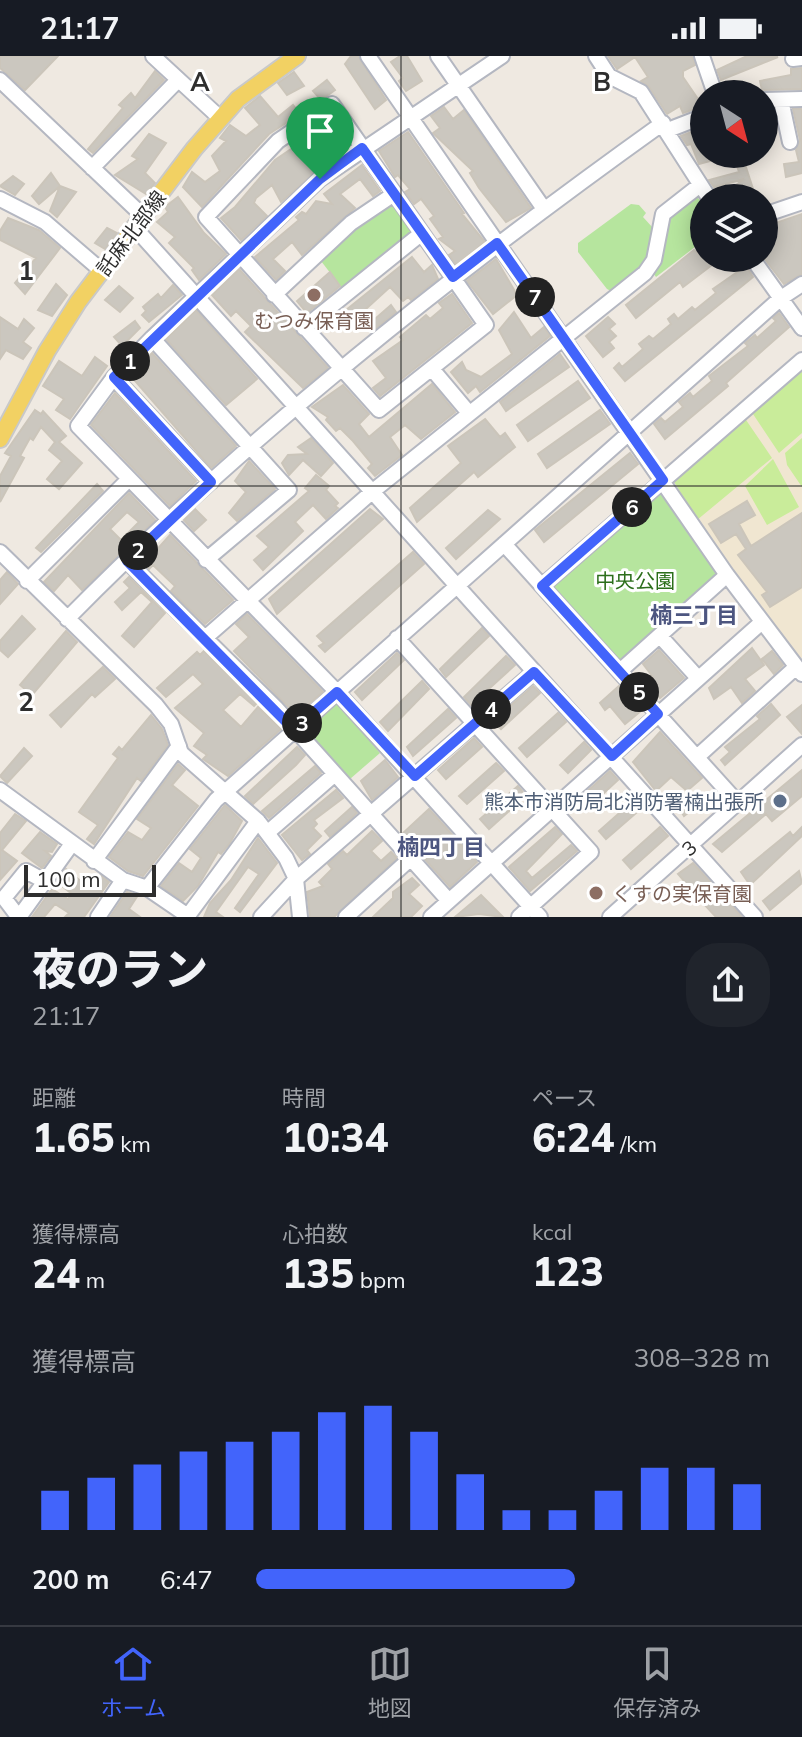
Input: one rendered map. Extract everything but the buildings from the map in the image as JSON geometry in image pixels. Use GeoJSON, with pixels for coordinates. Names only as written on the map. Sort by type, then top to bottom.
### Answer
{"type":"FeatureCollection","features":[{"type":"Feature","properties":{"kind":"main road","name":"託麻北部線"},"geometry":{"type":"LineString","coordinates":[[0,439],[47,351],[219,117],[248,91],[297,56]]}},
{"type":"Feature","properties":{"kind":"street"},"geometry":{"type":"LineString","coordinates":[[153,56],[219,117]]}},
{"type":"Feature","properties":{"kind":"street"},"geometry":{"type":"LineString","coordinates":[[368,56],[727,575],[798,671],[697,757]]}},
{"type":"Feature","properties":{"kind":"street"},"geometry":{"type":"LineString","coordinates":[[438,56],[544,209]]}},
{"type":"Feature","properties":{"kind":"street"},"geometry":{"type":"LineString","coordinates":[[502,56],[320,179],[152,338],[114,377],[78,426],[167,521],[337,692],[536,912]]}},
{"type":"Feature","properties":{"kind":"street"},"geometry":{"type":"LineString","coordinates":[[596,56],[609,76],[636,86],[666,127],[699,184]]}},
{"type":"Feature","properties":{"kind":"street"},"geometry":{"type":"LineString","coordinates":[[705,57],[711,80]]}},
{"type":"Feature","properties":{"kind":"street"},"geometry":{"type":"LineString","coordinates":[[0,80],[92,168],[196,295],[294,406],[755,917]]}},
{"type":"Feature","properties":{"kind":"street"},"geometry":{"type":"LineString","coordinates":[[92,168],[178,80]]}},
{"type":"Feature","properties":{"kind":"street"},"geometry":{"type":"LineString","coordinates":[[790,142],[781,100],[802,99]]}},
{"type":"Feature","properties":{"kind":"street"},"geometry":{"type":"LineString","coordinates":[[332,104],[362,148],[486,325],[379,410],[206,217],[278,141],[332,104]]}},
{"type":"Feature","properties":{"kind":"street"},"geometry":{"type":"LineString","coordinates":[[67,619],[167,521],[294,406],[453,277],[544,209],[666,127],[690,120]]}},
{"type":"Feature","properties":{"kind":"street"},"geometry":{"type":"LineString","coordinates":[[205,638],[373,491],[645,273],[654,260],[663,214],[690,193]]}},
{"type":"Feature","properties":{"kind":"street"},"geometry":{"type":"LineString","coordinates":[[274,295],[351,223],[394,194]]}},
{"type":"Feature","properties":{"kind":"street"},"geometry":{"type":"LineString","coordinates":[[0,199],[45,222],[103,272]]}},
{"type":"Feature","properties":{"kind":"street"},"geometry":{"type":"LineString","coordinates":[[778,210],[802,202]]}},
{"type":"Feature","properties":{"kind":"street"},"geometry":{"type":"LineString","coordinates":[[304,328],[422,233]]}},
{"type":"Feature","properties":{"kind":"street"},"geometry":{"type":"LineString","coordinates":[[762,272],[802,328]]}},
{"type":"Feature","properties":{"kind":"street"},"geometry":{"type":"LineString","coordinates":[[147,888],[226,792],[781,298],[802,284]]}},
{"type":"Feature","properties":{"kind":"street"},"geometry":{"type":"LineString","coordinates":[[152,338],[289,490],[206,560]]}},
{"type":"Feature","properties":{"kind":"street"},"geometry":{"type":"LineString","coordinates":[[542,586],[802,360]]}},
{"type":"Feature","properties":{"kind":"street"},"geometry":{"type":"LineString","coordinates":[[432,369],[469,413]]}},
{"type":"Feature","properties":{"kind":"street"},"geometry":{"type":"LineString","coordinates":[[114,377],[211,482]]}},
{"type":"Feature","properties":{"kind":"street"},"geometry":{"type":"LineString","coordinates":[[27,581],[128,480]]}},
{"type":"Feature","properties":{"kind":"street"},"geometry":{"type":"LineString","coordinates":[[504,544],[738,803]]}},
{"type":"Feature","properties":{"kind":"street"},"geometry":{"type":"LineString","coordinates":[[0,552],[156,705],[171,724],[181,753],[262,827],[296,879],[300,917]]}},
{"type":"Feature","properties":{"kind":"street"},"geometry":{"type":"LineString","coordinates":[[127,561],[294,730],[449,901]]}},
{"type":"Feature","properties":{"kind":"street"},"geometry":{"type":"LineString","coordinates":[[620,671],[727,575]]}},
{"type":"Feature","properties":{"kind":"street"},"geometry":{"type":"LineString","coordinates":[[431,917],[762,622]]}},
{"type":"Feature","properties":{"kind":"street"},"geometry":{"type":"LineString","coordinates":[[660,636],[698,678]]}},
{"type":"Feature","properties":{"kind":"street"},"geometry":{"type":"LineString","coordinates":[[397,638],[591,852],[536,912],[519,917]]}},
{"type":"Feature","properties":{"kind":"street"},"geometry":{"type":"LineString","coordinates":[[261,917],[296,879],[534,672]]}},
{"type":"Feature","properties":{"kind":"street","name":"3"},"geometry":{"type":"LineString","coordinates":[[610,917],[802,745]]}},
{"type":"Feature","properties":{"kind":"street"},"geometry":{"type":"LineString","coordinates":[[94,861],[179,746]]}},
{"type":"Feature","properties":{"kind":"street"},"geometry":{"type":"LineString","coordinates":[[0,790],[94,861],[123,880],[147,888],[187,917],[262,827],[335,774]]}},
{"type":"Feature","properties":{"kind":"street"},"geometry":{"type":"LineString","coordinates":[[46,882],[71,845]]}},
{"type":"Feature","properties":{"kind":"street"},"geometry":{"type":"LineString","coordinates":[[346,917],[411,858]]}},
{"type":"Feature","properties":{"kind":"street"},"geometry":{"type":"LineString","coordinates":[[98,917],[123,880]]}},
{"type":"Feature","properties":{"kind":"shaded area"},"geometry":{"type":"Polygon","coordinates":[[[802,366],[802,657],[798,661],[724,561],[722,552],[718,553],[673,480],[802,366]]]}},
{"type":"Feature","properties":{"kind":"green space"},"geometry":{"type":"Polygon","coordinates":[[[690,199],[690,251],[656,277],[651,270],[665,217],[690,199]]]}},
{"type":"Feature","properties":{"kind":"green space"},"geometry":{"type":"Polygon","coordinates":[[[393,201],[414,232],[346,289],[341,287],[321,261],[322,257],[353,227],[393,201]]]}},
{"type":"Feature","properties":{"kind":"green space"},"geometry":{"type":"Polygon","coordinates":[[[631,204],[639,205],[646,213],[643,217],[653,228],[645,262],[613,292],[607,289],[578,252],[578,243],[631,204]]]}},
{"type":"Feature","properties":{"kind":"green space"},"geometry":{"type":"Polygon","coordinates":[[[802,366],[802,433],[779,453],[751,411],[802,366]]]}},
{"type":"Feature","properties":{"kind":"green space"},"geometry":{"type":"Polygon","coordinates":[[[744,417],[772,458],[697,520],[673,480],[744,417]]]}},
{"type":"Feature","properties":{"kind":"green space"},"geometry":{"type":"Polygon","coordinates":[[[802,438],[802,487],[787,465],[785,453],[802,438]]]}},
{"type":"Feature","properties":{"kind":"green space"},"geometry":{"type":"Polygon","coordinates":[[[773,459],[799,507],[767,525],[745,486],[773,459]]]}},
{"type":"Feature","properties":{"kind":"green space","name":"中央公園"},"geometry":{"type":"Polygon","coordinates":[[[660,489],[720,576],[621,664],[553,592],[550,584],[660,489]]]}},
{"type":"Feature","properties":{"kind":"green space"},"geometry":{"type":"Polygon","coordinates":[[[339,703],[380,753],[350,779],[341,778],[304,731],[332,704],[339,703]]]}},
{"type":"Feature","properties":{"kind":"place","name":"むつみ保育園"},"geometry":{"type":"Point","coordinates":[314,295]}},
{"type":"Feature","properties":{"kind":"place","name":"熊本市消防局北消防署楠出張所"},"geometry":{"type":"Point","coordinates":[780,801]}},
{"type":"Feature","properties":{"kind":"place","name":"くすの実保育園"},"geometry":{"type":"Point","coordinates":[596,893]}},
{"type":"Feature","properties":{"kind":"district","name":"楠三丁目"},"geometry":{"type":"Point","coordinates":[694,615]}},
{"type":"Feature","properties":{"kind":"district","name":"楠四丁目"},"geometry":{"type":"Point","coordinates":[441,847]}},
{"type":"Feature","properties":{"kind":"route"},"geometry":{"type":"LineString","coordinates":[[362,148],[453,277],[497,243],[663,480],[542,586],[658,714],[612,756],[534,672],[415,776],[337,692],[294,730],[276,708],[127,561],[211,482],[114,377],[320,179],[362,148]]}}]}
